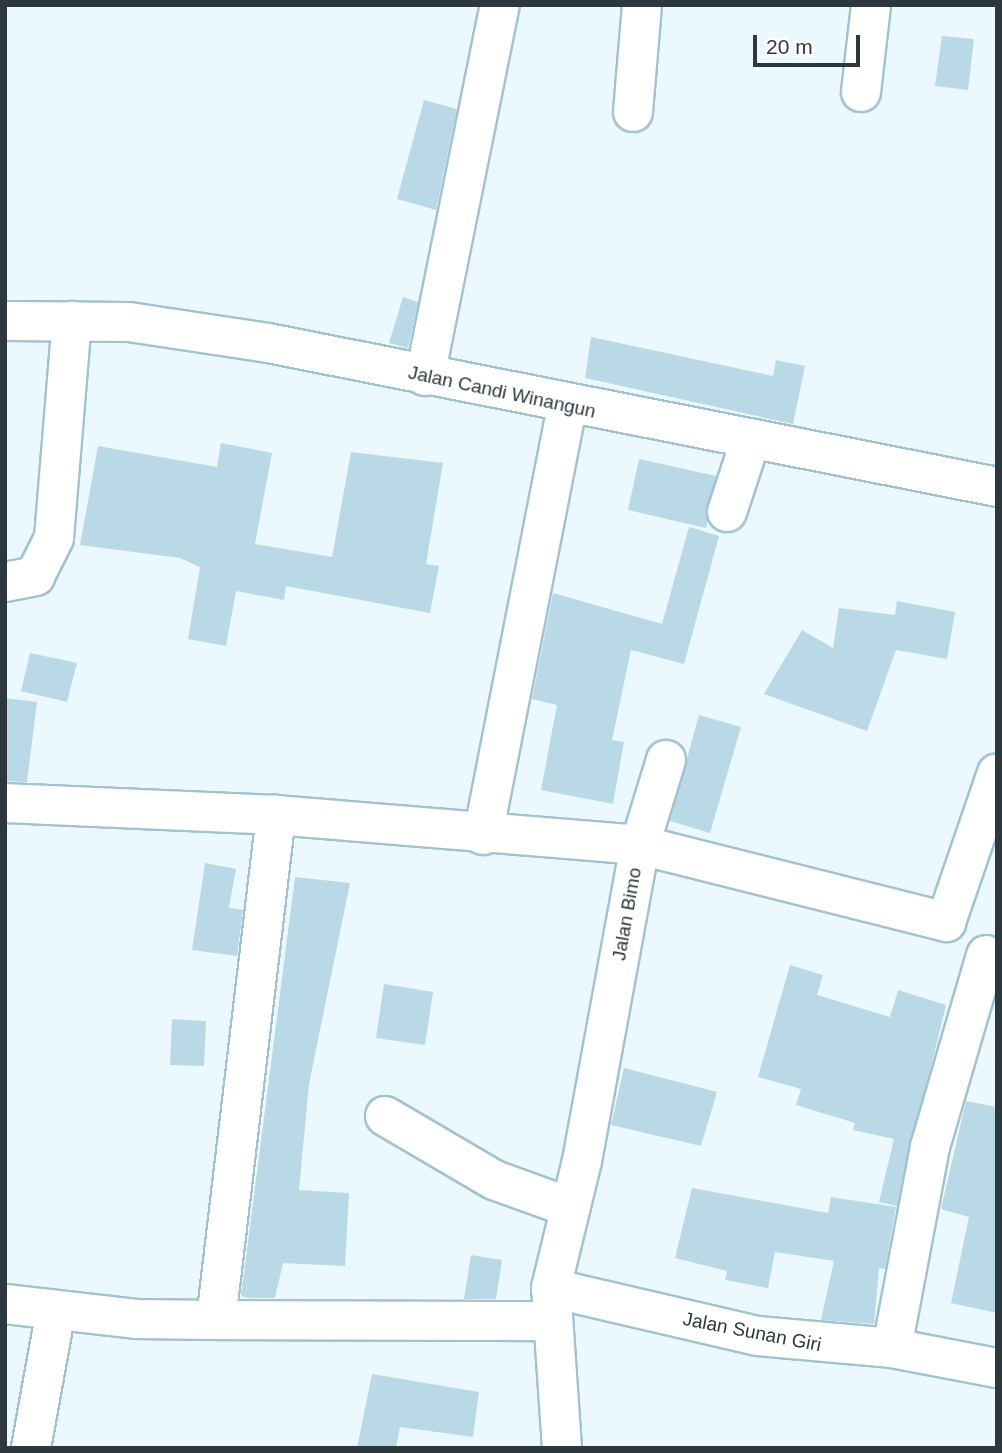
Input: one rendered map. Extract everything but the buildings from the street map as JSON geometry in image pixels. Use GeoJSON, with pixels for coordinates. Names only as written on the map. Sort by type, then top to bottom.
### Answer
{"type":"FeatureCollection","features":[{"type":"Feature","properties":{"kind":"street"},"geometry":{"type":"LineString","coordinates":[[425,376],[500,5]]}},
{"type":"Feature","properties":{"kind":"street"},"geometry":{"type":"LineString","coordinates":[[633,112],[642,5]]}},
{"type":"Feature","properties":{"kind":"street"},"geometry":{"type":"LineString","coordinates":[[861,92],[871,5]]}},
{"type":"Feature","properties":{"kind":"street","name":"Jalan Candi Winangun"},"geometry":{"type":"LineString","coordinates":[[5,321],[130,322],[268,343],[566,406],[997,487]]}},
{"type":"Feature","properties":{"kind":"street"},"geometry":{"type":"LineString","coordinates":[[5,582],[35,576],[54,538],[72,321]]}},
{"type":"Feature","properties":{"kind":"street"},"geometry":{"type":"LineString","coordinates":[[483,835],[566,406]]}},
{"type":"Feature","properties":{"kind":"street"},"geometry":{"type":"LineString","coordinates":[[727,512],[751,439]]}},
{"type":"Feature","properties":{"kind":"street"},"geometry":{"type":"LineString","coordinates":[[5,803],[276,816],[483,835],[640,845],[666,760]]}},
{"type":"Feature","properties":{"kind":"street"},"geometry":{"type":"LineString","coordinates":[[892,1348],[930,1147],[991,957],[946,922],[997,773]]}},
{"type":"Feature","properties":{"kind":"street"},"geometry":{"type":"LineString","coordinates":[[216,1320],[276,816]]}},
{"type":"Feature","properties":{"kind":"street","name":"Jalan Bimo"},"geometry":{"type":"LineString","coordinates":[[562,1448],[549,1305],[640,845],[946,922]]}},
{"type":"Feature","properties":{"kind":"street"},"geometry":{"type":"LineString","coordinates":[[385,1116],[494,1180],[569,1207]]}},
{"type":"Feature","properties":{"kind":"street","name":"Jalan Sunan Giri"},"geometry":{"type":"LineString","coordinates":[[5,1304],[56,1310],[216,1320],[549,1305],[758,1336],[892,1348],[997,1368]]}},
{"type":"Feature","properties":{"kind":"street"},"geometry":{"type":"LineString","coordinates":[[31,1448],[56,1310]]}},
{"type":"Feature","properties":{"kind":"path"},"geometry":{"type":"LineString","coordinates":[[286,5],[311,5]]}}]}
